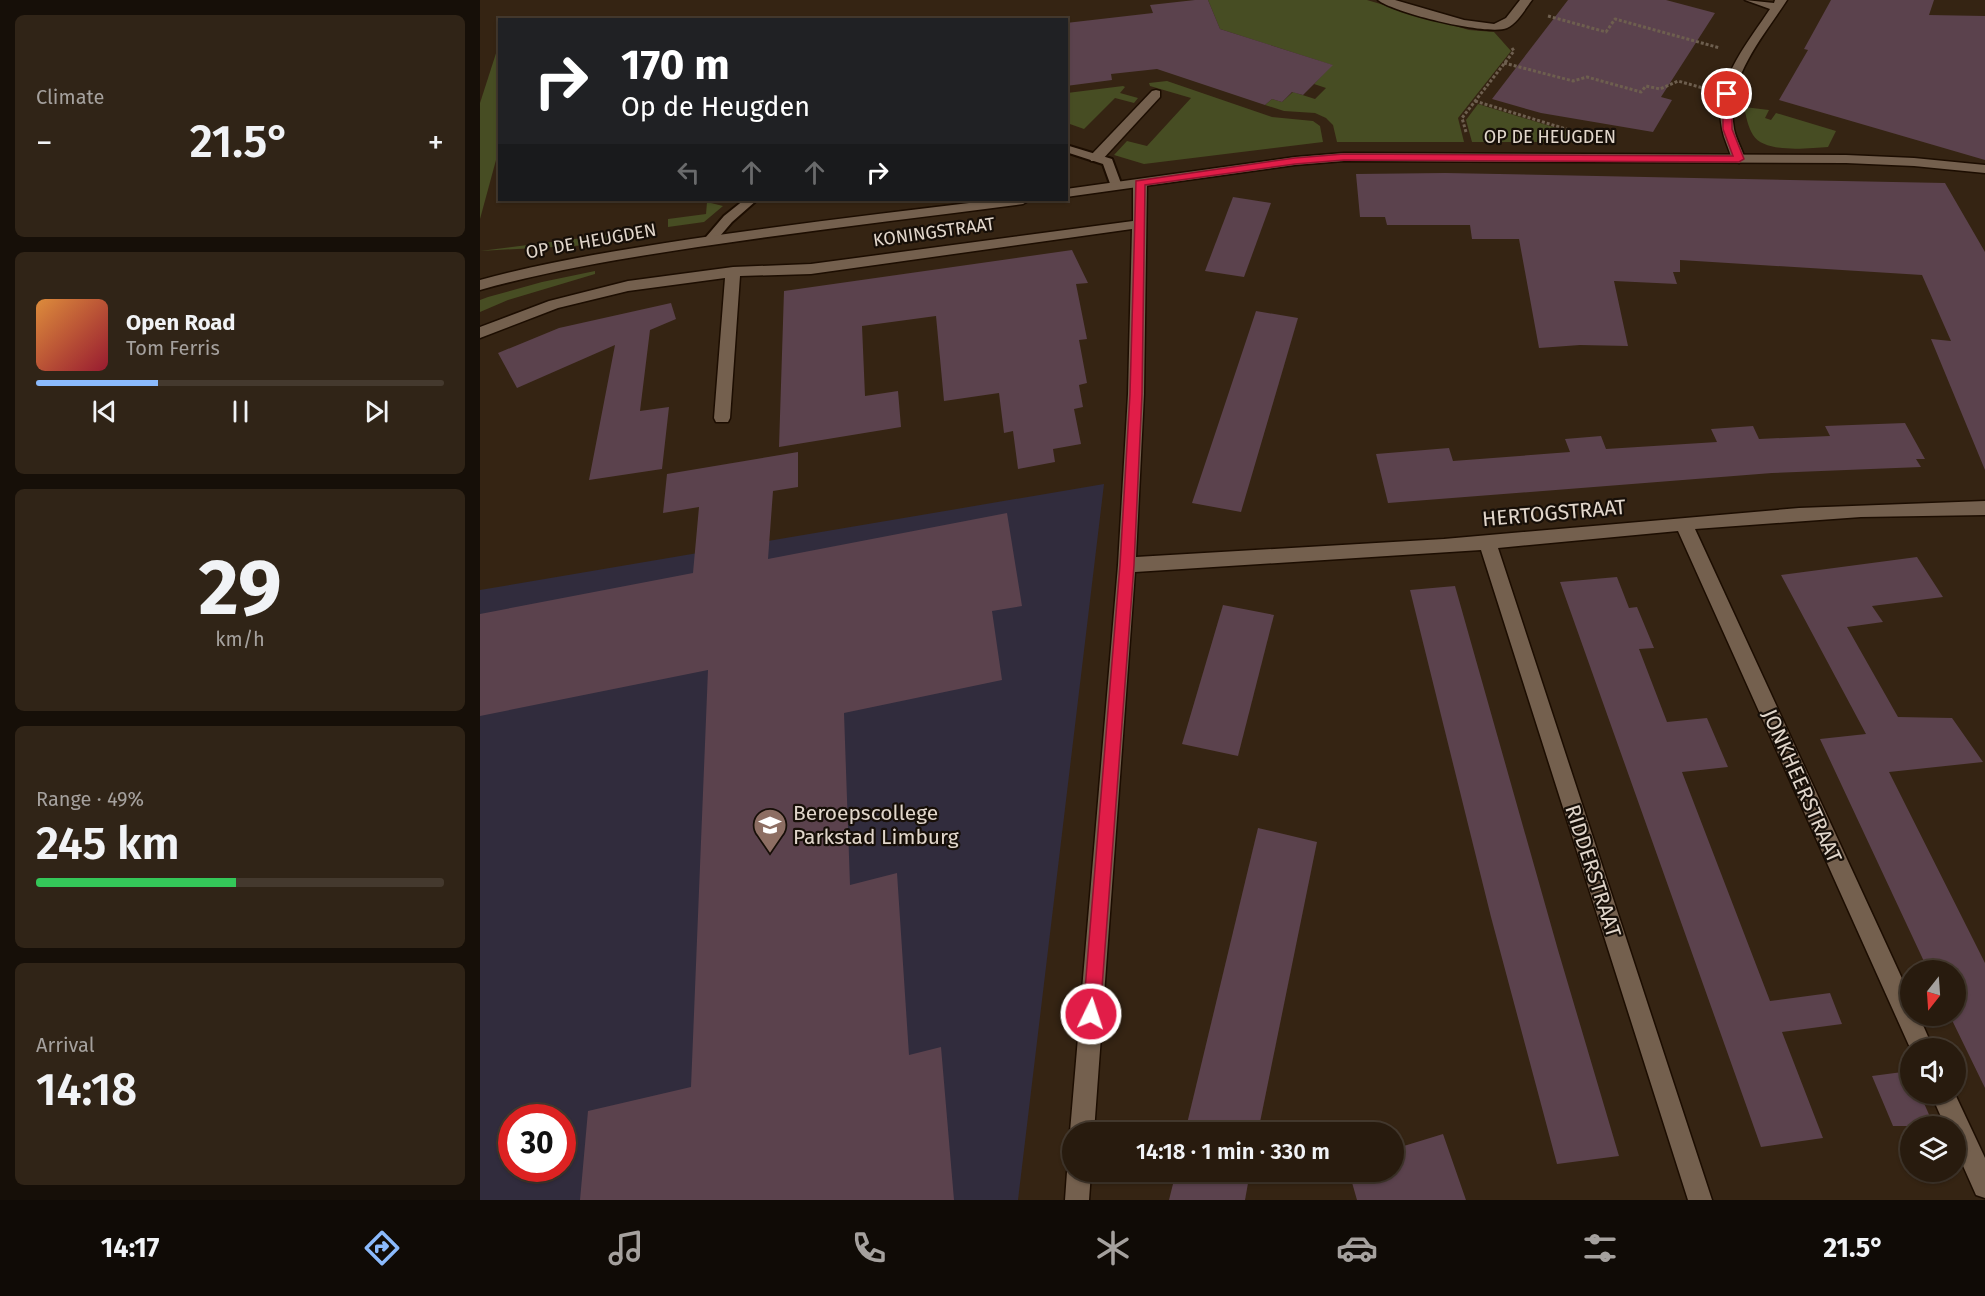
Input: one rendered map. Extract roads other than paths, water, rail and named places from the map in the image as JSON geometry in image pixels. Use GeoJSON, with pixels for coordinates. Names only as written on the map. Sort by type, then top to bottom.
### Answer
{"type":"FeatureCollection","features":[{"type":"Feature","properties":{"kind":"street"},"geometry":{"type":"LineString","coordinates":[[1384,0],[1483,27],[1504,24],[1522,4]]}},
{"type":"Feature","properties":{"kind":"street"},"geometry":{"type":"LineString","coordinates":[[1739,159],[1728,129],[1727,94],[1744,55],[1779,3],[1751,0]]}},
{"type":"Feature","properties":{"kind":"street"},"geometry":{"type":"LineString","coordinates":[[1096,158],[1156,94]]}},
{"type":"Feature","properties":{"kind":"street","name":"OP DE HEUGDEN"},"geometry":{"type":"LineString","coordinates":[[1068,193],[1295,161],[1377,156],[1881,160],[1985,169]]}},
{"type":"Feature","properties":{"kind":"street"},"geometry":{"type":"LineString","coordinates":[[1083,1122],[1127,565],[1136,394],[1140,183]]}},
{"type":"Feature","properties":{"kind":"street","name":"OP DE HEUGDEN"},"geometry":{"type":"LineString","coordinates":[[480,285],[573,263],[710,240],[1015,201]]}},
{"type":"Feature","properties":{"kind":"street","name":"KONINGSTRAAT"},"geometry":{"type":"LineString","coordinates":[[480,333],[554,304],[628,286],[733,272],[811,269],[1139,224]]}},
{"type":"Feature","properties":{"kind":"street"},"geometry":{"type":"LineString","coordinates":[[722,418],[733,272]]}},
{"type":"Feature","properties":{"kind":"street","name":"HERTOGSTRAAT"},"geometry":{"type":"LineString","coordinates":[[1127,565],[1486,542],[1683,523],[1897,508],[1985,508]]}},
{"type":"Feature","properties":{"kind":"street","name":"JONKHEERSTRAAT"},"geometry":{"type":"LineString","coordinates":[[1683,523],[1917,1038]]}},
{"type":"Feature","properties":{"kind":"street","name":"RIDDERSTRAAT"},"geometry":{"type":"LineString","coordinates":[[1486,542],[1700,1200]]}},
{"type":"Feature","properties":{"kind":"street"},"geometry":{"type":"LineString","coordinates":[[1948,1104],[1985,1186]]}},
{"type":"Feature","properties":{"kind":"street"},"geometry":{"type":"LineString","coordinates":[[1077,1200],[1078,1182]]}},
{"type":"Feature","properties":{"kind":"lane"},"geometry":{"type":"LineString","coordinates":[[1068,149],[1108,162],[1116,186]]}},
{"type":"Feature","properties":{"kind":"lane"},"geometry":{"type":"LineString","coordinates":[[710,240],[728,219],[750,201]]}},
{"type":"Feature","properties":{"kind":"place","name":"Beroepscollege Parkstad Limburg"},"geometry":{"type":"Point","coordinates":[770,854]}}]}
